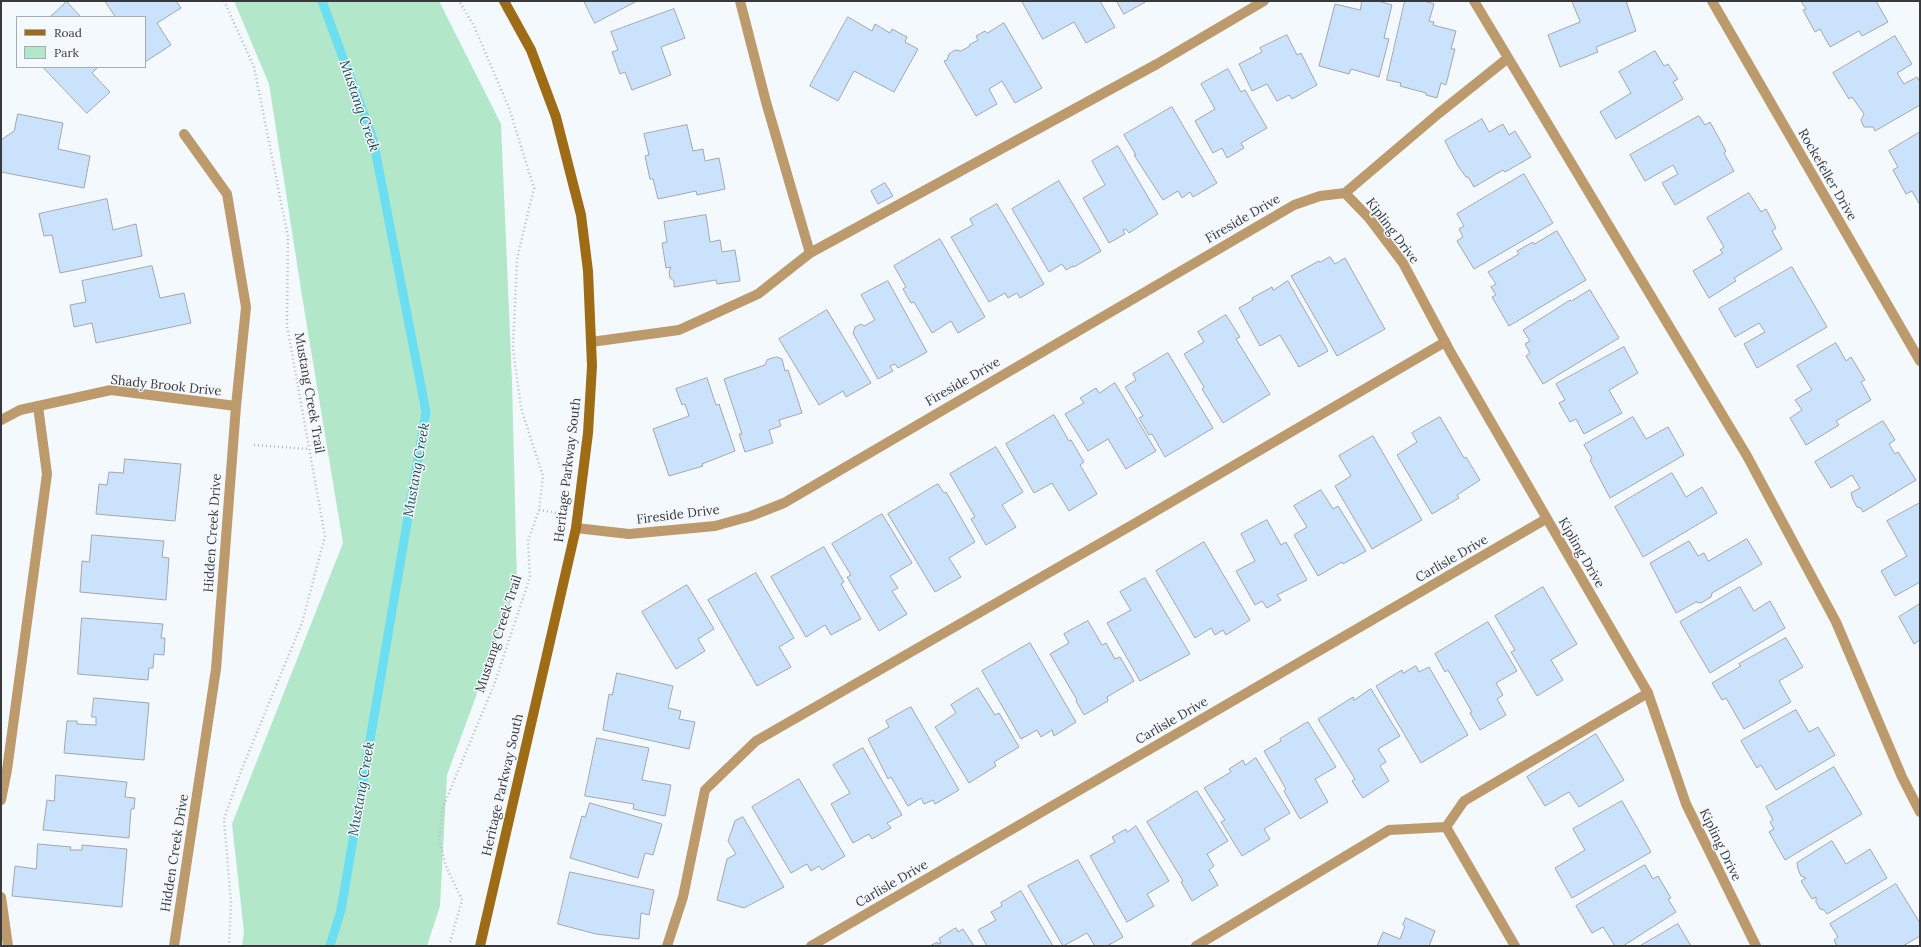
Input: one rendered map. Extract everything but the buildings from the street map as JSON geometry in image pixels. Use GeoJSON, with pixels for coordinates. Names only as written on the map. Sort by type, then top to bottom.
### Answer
{"type":"FeatureCollection","features":[{"type":"Feature","properties":{"kind":"street","name":"Heritage Parkway South"},"geometry":{"type":"LineString","coordinates":[[480,946],[576,528],[588,434],[592,366],[588,271],[579,208],[556,117],[531,50],[504,1]]}},
{"type":"Feature","properties":{"kind":"street"},"geometry":{"type":"LineString","coordinates":[[740,1],[766,102],[810,253]]}},
{"type":"Feature","properties":{"kind":"street"},"geometry":{"type":"LineString","coordinates":[[591,342],[679,330],[758,294],[810,253],[1157,64],[1264,1]]}},
{"type":"Feature","properties":{"kind":"street"},"geometry":{"type":"LineString","coordinates":[[1474,1],[1747,456],[1836,622],[1902,777],[1920,812]]}},
{"type":"Feature","properties":{"kind":"street","name":"Rockefeller Drive"},"geometry":{"type":"LineString","coordinates":[[1712,1],[1920,361]]}},
{"type":"Feature","properties":{"kind":"street"},"geometry":{"type":"LineString","coordinates":[[1346,193],[1438,114],[1508,58]]}},
{"type":"Feature","properties":{"kind":"street","name":"Hidden Creek Drive"},"geometry":{"type":"LineString","coordinates":[[174,946],[216,669],[236,406],[246,308],[227,194],[184,134]]}},
{"type":"Feature","properties":{"kind":"street","name":"Kipling Drive"},"geometry":{"type":"LineString","coordinates":[[1346,193],[1369,218],[1402,264],[1546,519],[1648,693],[1686,804],[1756,946]]}},
{"type":"Feature","properties":{"kind":"street","name":"Fireside Drive"},"geometry":{"type":"LineString","coordinates":[[576,528],[629,534],[715,526],[751,516],[784,503],[1294,205],[1320,196],[1346,193]]}},
{"type":"Feature","properties":{"kind":"street"},"geometry":{"type":"LineString","coordinates":[[667,946],[683,897],[704,790],[756,741],[1132,525],[1445,342]]}},
{"type":"Feature","properties":{"kind":"street","name":"Shady Brook Drive"},"geometry":{"type":"LineString","coordinates":[[1,420],[20,410],[111,390],[236,406]]}},
{"type":"Feature","properties":{"kind":"street"},"geometry":{"type":"LineString","coordinates":[[1,800],[4,760],[47,474],[38,406]]}},
{"type":"Feature","properties":{"kind":"street","name":"Carlisle Drive"},"geometry":{"type":"LineString","coordinates":[[811,946],[1546,519]]}},
{"type":"Feature","properties":{"kind":"street"},"geometry":{"type":"LineString","coordinates":[[1446,827],[1464,801],[1648,693]]}},
{"type":"Feature","properties":{"kind":"street"},"geometry":{"type":"LineString","coordinates":[[1196,946],[1389,830],[1446,827]]}},
{"type":"Feature","properties":{"kind":"street"},"geometry":{"type":"LineString","coordinates":[[1446,827],[1516,946]]}},
{"type":"Feature","properties":{"kind":"street"},"geometry":{"type":"LineString","coordinates":[[1,897],[8,946]]}},
{"type":"Feature","properties":{"kind":"path","name":"Mustang Creek Trail"},"geometry":{"type":"LineString","coordinates":[[224,1],[254,67],[288,237],[287,326],[325,536],[302,623],[241,771],[224,819],[231,902],[228,946]]}},
{"type":"Feature","properties":{"kind":"path","name":"Mustang Creek Trail"},"geometry":{"type":"LineString","coordinates":[[449,946],[462,900],[446,866],[439,840],[443,807],[494,685],[530,577],[528,541],[539,510],[543,476],[521,408],[513,348],[517,259],[534,188],[509,108],[474,26],[458,1]]}},
{"type":"Feature","properties":{"kind":"path"},"geometry":{"type":"LineString","coordinates":[[233,444],[309,449]]}},
{"type":"Feature","properties":{"kind":"green space"},"geometry":{"type":"Polygon","coordinates":[[[234,1],[439,1],[501,124],[512,381],[517,585],[447,775],[440,906],[427,946],[242,946],[244,932],[232,824],[343,543],[269,84],[234,1]]]}},
{"type":"Feature","properties":{"kind":"waterway","name":"Mustang Creek"},"geometry":{"type":"LineString","coordinates":[[322,1],[373,139],[426,412],[341,910],[330,946]]}}]}
